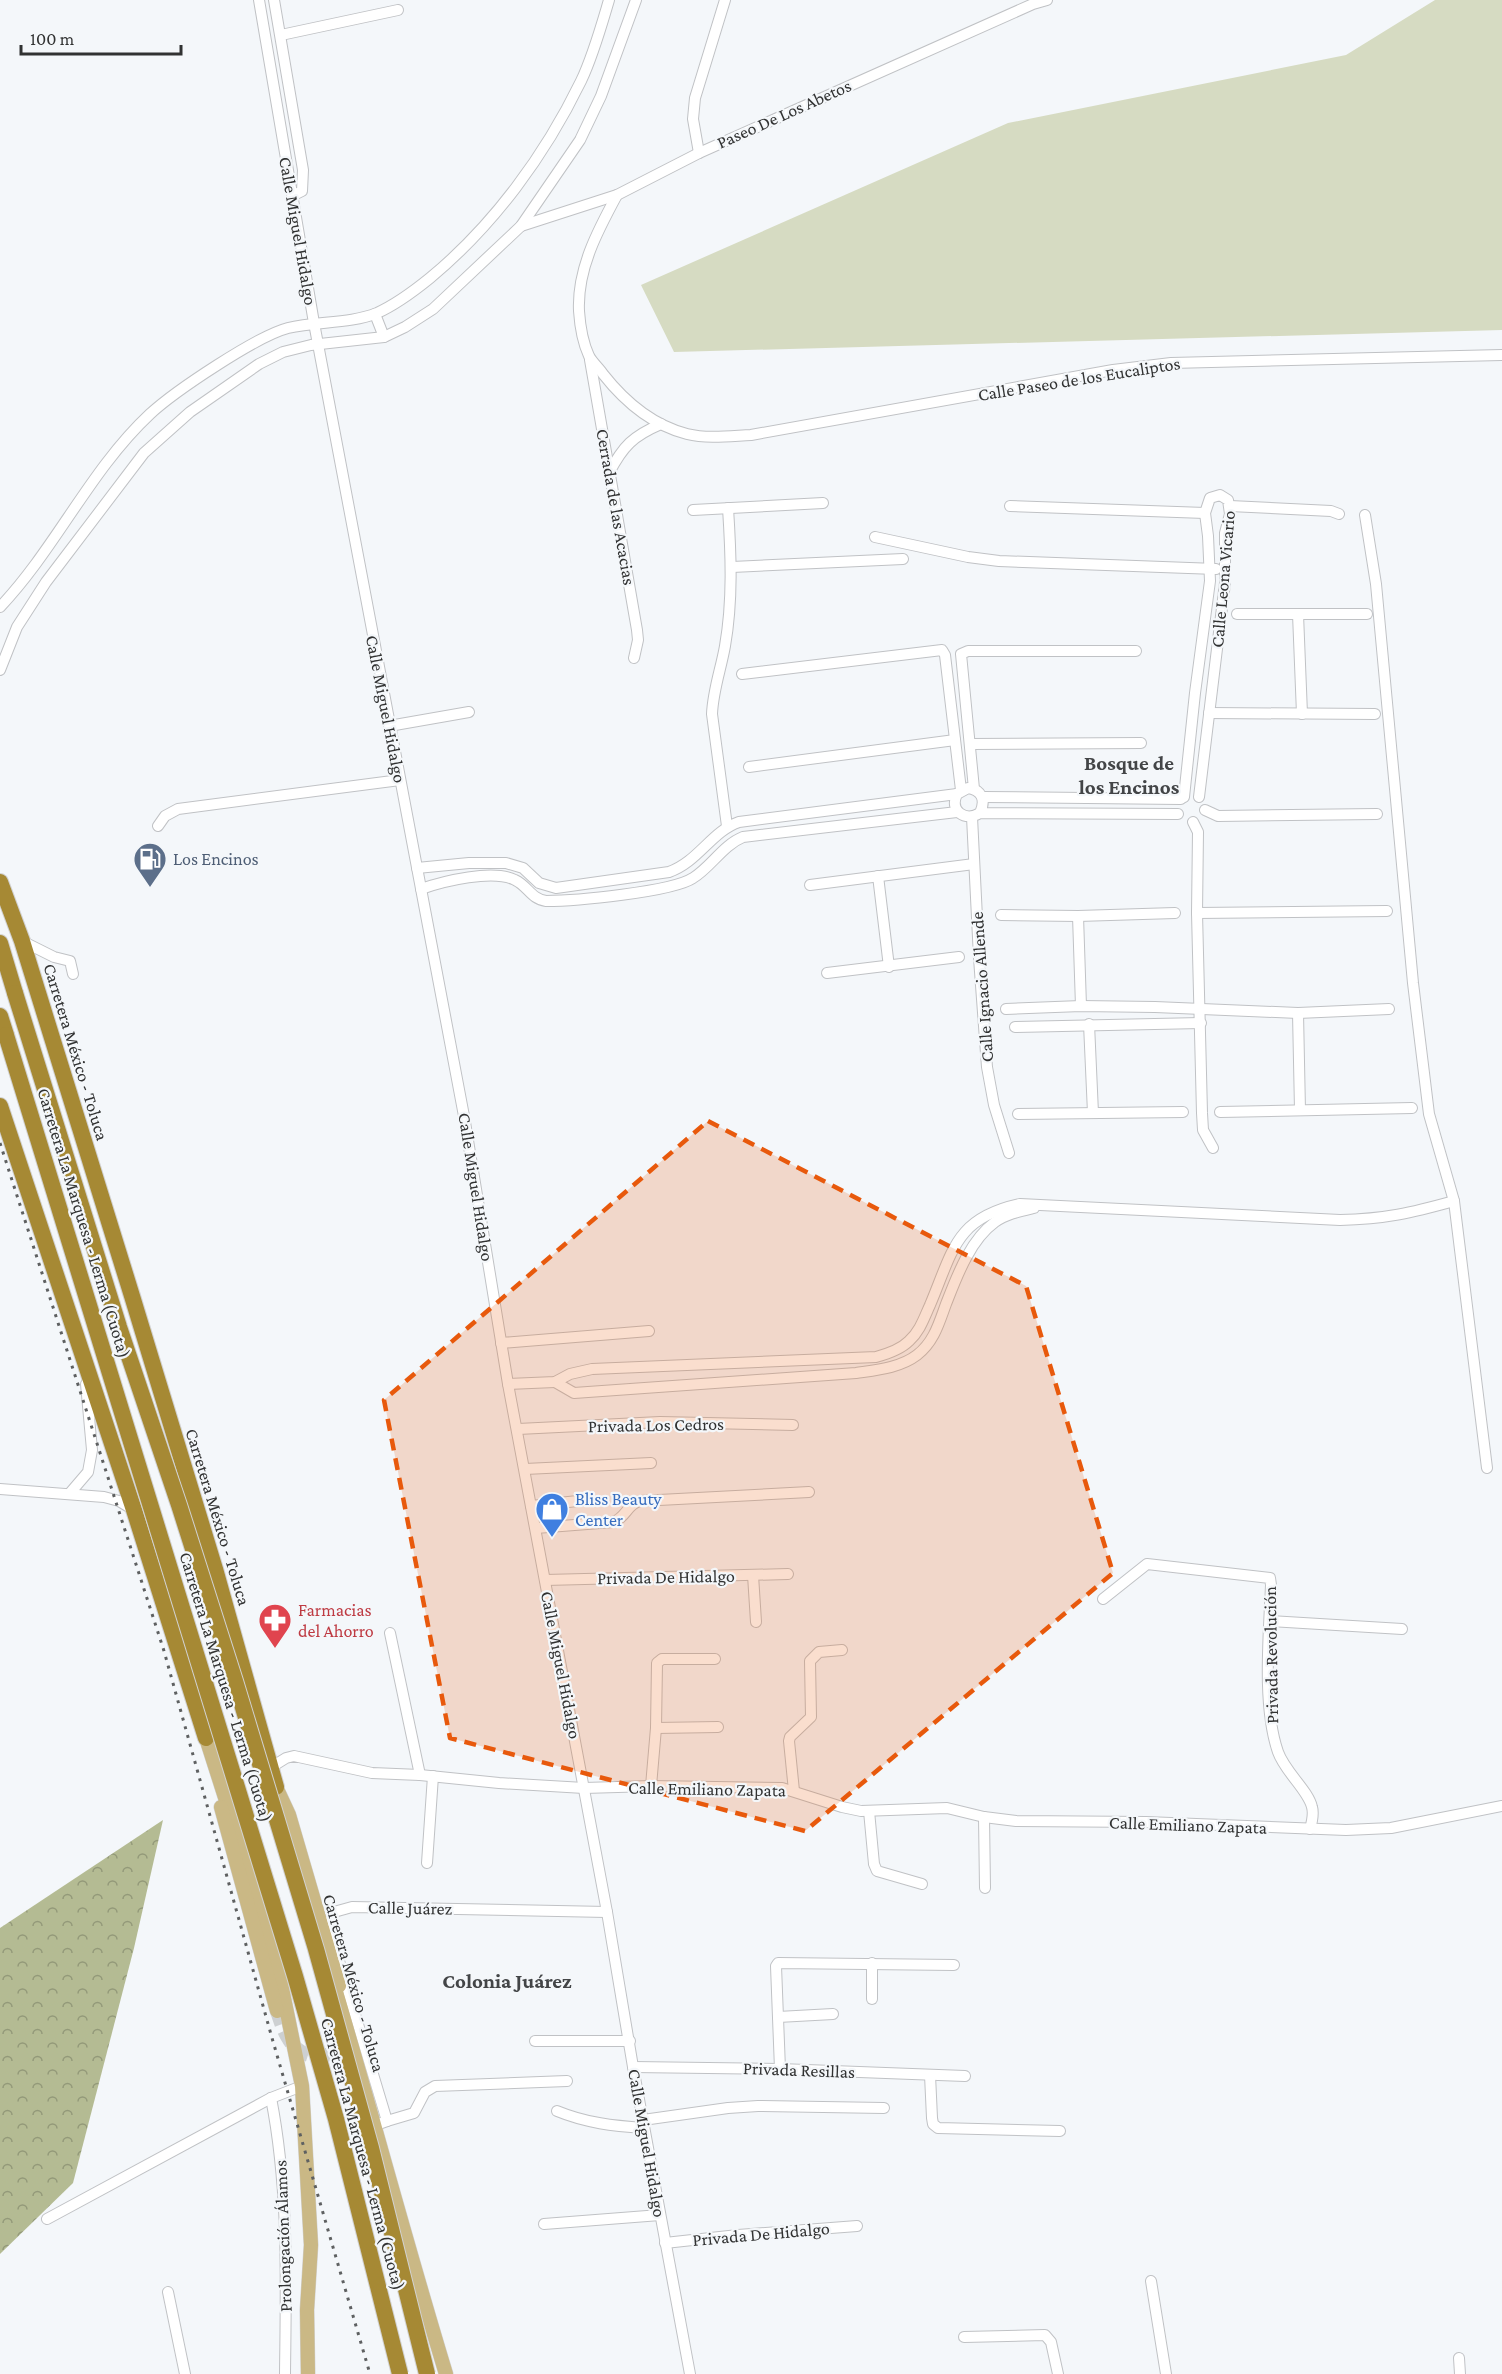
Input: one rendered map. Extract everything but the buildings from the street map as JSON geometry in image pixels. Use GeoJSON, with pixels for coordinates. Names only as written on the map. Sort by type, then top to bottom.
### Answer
{"type":"FeatureCollection","features":[{"type":"Feature","properties":{"kind":"highway","name":"Carretera México - Toluca"},"geometry":{"type":"LineString","coordinates":[[0,882],[22,941],[211,1558],[276,1787]]}},
{"type":"Feature","properties":{"kind":"highway","name":"Carretera La Marquesa - Lerma (Cuota)"},"geometry":{"type":"LineString","coordinates":[[0,943],[93,1248],[235,1681],[312,1937],[371,2148],[427,2374]]}},
{"type":"Feature","properties":{"kind":"highway","name":"Carretera La Marquesa - Lerma (Cuota)"},"geometry":{"type":"LineString","coordinates":[[0,1016],[295,1976],[336,2119],[400,2374]]}},
{"type":"Feature","properties":{"kind":"highway"},"geometry":{"type":"LineString","coordinates":[[0,1106],[134,1510],[206,1738]]}},
{"type":"Feature","properties":{"kind":"main road"},"geometry":{"type":"LineString","coordinates":[[206,1738],[224,1824],[278,2011]]}},
{"type":"Feature","properties":{"kind":"main road"},"geometry":{"type":"LineString","coordinates":[[206,1738],[275,1954],[302,2086],[311,2245],[307,2310],[308,2374]]}},
{"type":"Feature","properties":{"kind":"main road"},"geometry":{"type":"LineString","coordinates":[[276,1787],[289,1815],[342,1996]]}},
{"type":"Feature","properties":{"kind":"main road","name":"Carretera México - Toluca"},"geometry":{"type":"LineString","coordinates":[[276,1787],[381,2123],[412,2265],[446,2374]]}},
{"type":"Feature","properties":{"kind":"street","name":"Calle Miguel Hidalgo"},"geometry":{"type":"LineString","coordinates":[[259,0],[314,322],[464,1116],[508,1384],[607,1912],[633,2067],[690,2374]]}},
{"type":"Feature","properties":{"kind":"street"},"geometry":{"type":"LineString","coordinates":[[274,0],[303,170],[302,191],[292,196]]}},
{"type":"Feature","properties":{"kind":"street"},"geometry":{"type":"LineString","coordinates":[[0,607],[109,461],[150,414],[189,385],[239,353],[285,329],[314,322],[375,314],[395,304],[444,266],[479,232],[527,171],[558,125],[582,80],[609,0]]}},
{"type":"Feature","properties":{"kind":"street"},"geometry":{"type":"LineString","coordinates":[[0,669],[17,627],[46,582],[144,453],[189,412],[259,364],[283,352],[384,337],[405,327],[433,309],[521,226],[580,140],[601,96],[636,0]]}},
{"type":"Feature","properties":{"kind":"street"},"geometry":{"type":"LineString","coordinates":[[699,153],[693,119],[695,98],[725,0]]}},
{"type":"Feature","properties":{"kind":"street","name":"Paseo De Los Abetos"},"geometry":{"type":"LineString","coordinates":[[521,226],[617,195],[699,153],[1022,8],[1047,0]]}},
{"type":"Feature","properties":{"kind":"street"},"geometry":{"type":"LineString","coordinates":[[281,35],[398,10]]}},
{"type":"Feature","properties":{"kind":"street","name":"Calle Paseo de los Eucaliptos"},"geometry":{"type":"LineString","coordinates":[[617,195],[593,239],[580,290],[579,311],[583,336],[590,357],[624,398],[640,412],[661,424],[687,434],[716,438],[751,435],[1113,370],[1171,363],[1502,355]]}},
{"type":"Feature","properties":{"kind":"street"},"geometry":{"type":"LineString","coordinates":[[375,314],[384,337]]}},
{"type":"Feature","properties":{"kind":"street","name":"Cerrada de las Acacias"},"geometry":{"type":"LineString","coordinates":[[590,357],[637,630],[638,640],[634,658]]}},
{"type":"Feature","properties":{"kind":"street"},"geometry":{"type":"LineString","coordinates":[[609,474],[619,454],[629,442],[642,432],[661,424]]}},
{"type":"Feature","properties":{"kind":"street","name":"Calle Leona Vicario"},"geometry":{"type":"LineString","coordinates":[[1183,798],[1210,581],[1205,513],[1210,498],[1215,495],[1226,497],[1230,506],[1225,533],[1226,569],[1199,797]]}},
{"type":"Feature","properties":{"kind":"street"},"geometry":{"type":"LineString","coordinates":[[693,510],[823,503]]}},
{"type":"Feature","properties":{"kind":"street"},"geometry":{"type":"LineString","coordinates":[[1010,506],[1205,513]]}},
{"type":"Feature","properties":{"kind":"street"},"geometry":{"type":"LineString","coordinates":[[1230,506],[1331,511],[1339,514]]}},
{"type":"Feature","properties":{"kind":"street"},"geometry":{"type":"LineString","coordinates":[[727,826],[712,714],[713,697],[725,646],[732,567],[728,508]]}},
{"type":"Feature","properties":{"kind":"street"},"geometry":{"type":"LineString","coordinates":[[1365,515],[1376,584],[1413,983],[1429,1114],[1454,1201],[1486,1468]]}},
{"type":"Feature","properties":{"kind":"street"},"geometry":{"type":"LineString","coordinates":[[875,537],[968,557],[999,561],[1226,569]]}},
{"type":"Feature","properties":{"kind":"street"},"geometry":{"type":"LineString","coordinates":[[732,567],[903,560]]}},
{"type":"Feature","properties":{"kind":"street"},"geometry":{"type":"LineString","coordinates":[[1237,614],[1367,614]]}},
{"type":"Feature","properties":{"kind":"street"},"geometry":{"type":"LineString","coordinates":[[1298,614],[1302,714]]}},
{"type":"Feature","properties":{"kind":"street"},"geometry":{"type":"LineString","coordinates":[[417,868],[486,863],[515,865],[529,873],[539,883],[556,888],[669,872],[680,868],[700,853],[727,826],[740,822],[959,792],[1183,798],[1194,795],[1204,803],[1205,810],[1201,819],[1192,822],[1187,822],[1178,814],[976,815],[964,817],[957,812],[954,806],[959,792],[944,651],[742,674]]}},
{"type":"Feature","properties":{"kind":"street"},"geometry":{"type":"LineString","coordinates":[[976,815],[984,806],[978,793],[961,654],[968,651],[1136,651]]}},
{"type":"Feature","properties":{"kind":"street"},"geometry":{"type":"LineString","coordinates":[[1195,693],[1211,696]]}},
{"type":"Feature","properties":{"kind":"street"},"geometry":{"type":"LineString","coordinates":[[389,726],[469,712]]}},
{"type":"Feature","properties":{"kind":"street"},"geometry":{"type":"LineString","coordinates":[[1209,713],[1375,714]]}},
{"type":"Feature","properties":{"kind":"street"},"geometry":{"type":"LineString","coordinates":[[749,767],[955,740]]}},
{"type":"Feature","properties":{"kind":"street"},"geometry":{"type":"LineString","coordinates":[[971,744],[1140,743]]}},
{"type":"Feature","properties":{"kind":"street"},"geometry":{"type":"LineString","coordinates":[[158,826],[165,816],[178,809],[400,780]]}},
{"type":"Feature","properties":{"kind":"street"},"geometry":{"type":"LineString","coordinates":[[1178,814],[1178,804],[1183,798]]}},
{"type":"Feature","properties":{"kind":"street"},"geometry":{"type":"LineString","coordinates":[[1205,810],[1218,816],[1377,814]]}},
{"type":"Feature","properties":{"kind":"street"},"geometry":{"type":"LineString","coordinates":[[421,889],[444,882],[487,877],[517,881],[539,900],[556,901],[676,886],[691,879],[730,844],[743,837],[957,812]]}},
{"type":"Feature","properties":{"kind":"street","name":"Calle Ignacio Allende"},"geometry":{"type":"LineString","coordinates":[[976,815],[974,864],[987,1066],[994,1105],[1009,1153]]}},
{"type":"Feature","properties":{"kind":"street"},"geometry":{"type":"LineString","coordinates":[[1192,822],[1198,832],[1197,913],[1202,1023],[1203,1130],[1214,1148]]}},
{"type":"Feature","properties":{"kind":"street"},"geometry":{"type":"LineString","coordinates":[[700,853],[710,864]]}},
{"type":"Feature","properties":{"kind":"street"},"geometry":{"type":"LineString","coordinates":[[486,863],[487,877]]}},
{"type":"Feature","properties":{"kind":"street"},"geometry":{"type":"LineString","coordinates":[[810,885],[974,864]]}},
{"type":"Feature","properties":{"kind":"street"},"geometry":{"type":"LineString","coordinates":[[442,866],[444,882]]}},
{"type":"Feature","properties":{"kind":"street"},"geometry":{"type":"LineString","coordinates":[[878,876],[889,967]]}},
{"type":"Feature","properties":{"kind":"street"},"geometry":{"type":"LineString","coordinates":[[1197,913],[1387,911]]}},
{"type":"Feature","properties":{"kind":"street"},"geometry":{"type":"LineString","coordinates":[[1001,915],[1078,916],[1175,913]]}},
{"type":"Feature","properties":{"kind":"street"},"geometry":{"type":"LineString","coordinates":[[1078,916],[1081,1006]]}},
{"type":"Feature","properties":{"kind":"street"},"geometry":{"type":"LineString","coordinates":[[22,941],[54,957],[69,961],[73,974]]}},
{"type":"Feature","properties":{"kind":"street"},"geometry":{"type":"LineString","coordinates":[[827,973],[959,957]]}},
{"type":"Feature","properties":{"kind":"street"},"geometry":{"type":"LineString","coordinates":[[1006,1009],[1081,1006],[1298,1013],[1389,1010]]}},
{"type":"Feature","properties":{"kind":"street"},"geometry":{"type":"LineString","coordinates":[[1298,1013],[1300,1110]]}},
{"type":"Feature","properties":{"kind":"street"},"geometry":{"type":"LineString","coordinates":[[1015,1026],[1202,1023]]}},
{"type":"Feature","properties":{"kind":"street"},"geometry":{"type":"LineString","coordinates":[[1089,1024],[1093,1113]]}},
{"type":"Feature","properties":{"kind":"street"},"geometry":{"type":"LineString","coordinates":[[1220,1112],[1412,1108]]}},
{"type":"Feature","properties":{"kind":"street"},"geometry":{"type":"LineString","coordinates":[[1018,1114],[1183,1112]]}},
{"type":"Feature","properties":{"kind":"street"},"geometry":{"type":"LineString","coordinates":[[919,1330],[957,1241],[968,1227],[996,1209],[1020,1204],[1358,1220],[1404,1215],[1454,1201]]}},
{"type":"Feature","properties":{"kind":"street"},"geometry":{"type":"LineString","coordinates":[[555,1382],[574,1394],[877,1370],[894,1366],[916,1356],[938,1329],[961,1268],[980,1236],[996,1221],[1043,1206]]}},
{"type":"Feature","properties":{"kind":"street"},"geometry":{"type":"LineString","coordinates":[[508,1384],[555,1382],[570,1374],[592,1369],[876,1357],[893,1352],[908,1343],[946,1304]]}},
{"type":"Feature","properties":{"kind":"street"},"geometry":{"type":"LineString","coordinates":[[501,1343],[649,1330]]}},
{"type":"Feature","properties":{"kind":"street"},"geometry":{"type":"LineString","coordinates":[[70,1493],[88,1472],[92,1450],[83,1356]]}},
{"type":"Feature","properties":{"kind":"street","name":"Privada Los Cedros"},"geometry":{"type":"LineString","coordinates":[[518,1429],[660,1422],[793,1425]]}},
{"type":"Feature","properties":{"kind":"street"},"geometry":{"type":"LineString","coordinates":[[525,1469],[651,1463]]}},
{"type":"Feature","properties":{"kind":"street"},"geometry":{"type":"LineString","coordinates":[[0,1489],[104,1497],[119,1501],[134,1510]]}},
{"type":"Feature","properties":{"kind":"street"},"geometry":{"type":"LineString","coordinates":[[536,1528],[621,1520],[632,1504],[640,1501],[809,1492]]}},
{"type":"Feature","properties":{"kind":"street"},"geometry":{"type":"LineString","coordinates":[[531,1506],[587,1500]]}},
{"type":"Feature","properties":{"kind":"street","name":"Privada Revolución"},"geometry":{"type":"LineString","coordinates":[[1103,1599],[1147,1564],[1266,1576],[1271,1581],[1268,1665],[1272,1731],[1278,1753],[1288,1772],[1310,1800],[1313,1808],[1310,1829]]}},
{"type":"Feature","properties":{"kind":"street","name":"Privada De Hidalgo"},"geometry":{"type":"LineString","coordinates":[[545,1580],[788,1574]]}},
{"type":"Feature","properties":{"kind":"street"},"geometry":{"type":"LineString","coordinates":[[753,1575],[756,1622]]}},
{"type":"Feature","properties":{"kind":"street"},"geometry":{"type":"LineString","coordinates":[[1270,1621],[1402,1629]]}},
{"type":"Feature","properties":{"kind":"street"},"geometry":{"type":"LineString","coordinates":[[390,1633],[420,1775]]}},
{"type":"Feature","properties":{"kind":"street"},"geometry":{"type":"LineString","coordinates":[[794,1791],[789,1741],[790,1737],[811,1717],[810,1661],[819,1652],[842,1650]]}},
{"type":"Feature","properties":{"kind":"street"},"geometry":{"type":"LineString","coordinates":[[651,1786],[658,1661],[662,1659],[715,1659]]}},
{"type":"Feature","properties":{"kind":"street"},"geometry":{"type":"LineString","coordinates":[[656,1728],[718,1727]]}},
{"type":"Feature","properties":{"kind":"street","name":"Calle Emiliano Zapata"},"geometry":{"type":"LineString","coordinates":[[270,1768],[294,1756],[372,1773],[499,1783],[584,1788],[764,1787],[794,1791],[842,1807],[869,1811],[947,1809],[984,1818],[1016,1821],[1146,1821],[1310,1829],[1391,1828],[1502,1806]]}},
{"type":"Feature","properties":{"kind":"street"},"geometry":{"type":"LineString","coordinates":[[427,1863],[433,1776]]}},
{"type":"Feature","properties":{"kind":"street"},"geometry":{"type":"LineString","coordinates":[[869,1811],[874,1864],[877,1871],[922,1884]]}},
{"type":"Feature","properties":{"kind":"street"},"geometry":{"type":"LineString","coordinates":[[984,1818],[985,1888]]}},
{"type":"Feature","properties":{"kind":"street","name":"Calle Juárez"},"geometry":{"type":"LineString","coordinates":[[381,2123],[331,1934],[330,1922],[334,1912],[352,1907],[607,1912]]}},
{"type":"Feature","properties":{"kind":"street"},"geometry":{"type":"LineString","coordinates":[[780,2069],[776,1966],[778,1963],[954,1965]]}},
{"type":"Feature","properties":{"kind":"street"},"geometry":{"type":"LineString","coordinates":[[872,1963],[872,1999]]}},
{"type":"Feature","properties":{"kind":"street"},"geometry":{"type":"LineString","coordinates":[[778,2017],[833,2014]]}},
{"type":"Feature","properties":{"kind":"street"},"geometry":{"type":"LineString","coordinates":[[535,2041],[630,2041]]}},
{"type":"Feature","properties":{"kind":"street","name":"Privada Resillas"},"geometry":{"type":"LineString","coordinates":[[633,2067],[780,2069],[965,2076]]}},
{"type":"Feature","properties":{"kind":"street"},"geometry":{"type":"LineString","coordinates":[[930,2075],[933,2124],[939,2128],[1060,2131]]}},
{"type":"Feature","properties":{"kind":"street"},"geometry":{"type":"LineString","coordinates":[[381,2123],[414,2113],[425,2092],[435,2086],[567,2081]]}},
{"type":"Feature","properties":{"kind":"street"},"geometry":{"type":"LineString","coordinates":[[47,2219],[271,2098],[302,2086]]}},
{"type":"Feature","properties":{"kind":"street","name":"Prolongación Álamos"},"geometry":{"type":"LineString","coordinates":[[271,2098],[283,2176],[286,2254],[285,2374]]}},
{"type":"Feature","properties":{"kind":"street"},"geometry":{"type":"LineString","coordinates":[[557,2111],[604,2125],[644,2124],[748,2107],[784,2105],[884,2108]]}},
{"type":"Feature","properties":{"kind":"street"},"geometry":{"type":"LineString","coordinates":[[544,2224],[660,2215]]}},
{"type":"Feature","properties":{"kind":"street","name":"Privada De Hidalgo"},"geometry":{"type":"LineString","coordinates":[[665,2243],[857,2226]]}},
{"type":"Feature","properties":{"kind":"street"},"geometry":{"type":"LineString","coordinates":[[1151,2281],[1166,2374]]}},
{"type":"Feature","properties":{"kind":"street"},"geometry":{"type":"LineString","coordinates":[[168,2292],[185,2374]]}},
{"type":"Feature","properties":{"kind":"street"},"geometry":{"type":"LineString","coordinates":[[964,2337],[1045,2335],[1051,2342],[1058,2374]]}},
{"type":"Feature","properties":{"kind":"street"},"geometry":{"type":"LineString","coordinates":[[1459,2358],[1460,2374]]}},
{"type":"Feature","properties":{"kind":"highlighted area"},"geometry":{"type":"Polygon","coordinates":[[[708,1121],[1026,1286],[1113,1573],[805,1831],[450,1738],[384,1400],[708,1121]]]}},
{"type":"Feature","properties":{"kind":"green space"},"geometry":{"type":"Polygon","coordinates":[[[1435,0],[1502,0],[1502,330],[674,352],[641,285],[1008,123],[1346,55],[1435,0]]]}},
{"type":"Feature","properties":{"kind":"green space"},"geometry":{"type":"Polygon","coordinates":[[[163,1820],[134,1948],[73,2183],[0,2254],[0,1928],[163,1820]]]}},
{"type":"Feature","properties":{"kind":"tunnel"},"geometry":{"type":"LineString","coordinates":[[277,2011],[288,2038],[301,2052],[317,2056],[326,2055],[334,2052],[346,2038]]}},
{"type":"Feature","properties":{"kind":"railway"},"geometry":{"type":"LineString","coordinates":[[0,1143],[164,1651],[272,2038],[370,2374]]}},
{"type":"Feature","properties":{"kind":"place","name":"Los Encinos"},"geometry":{"type":"Point","coordinates":[150,888]}},
{"type":"Feature","properties":{"kind":"place","name":"Bliss Beauty Center"},"geometry":{"type":"Point","coordinates":[552,1538]}},
{"type":"Feature","properties":{"kind":"place","name":"Farmacias del Ahorro"},"geometry":{"type":"Point","coordinates":[275,1649]}},
{"type":"Feature","properties":{"kind":"district","name":"Bosque de los Encinos"},"geometry":{"type":"Point","coordinates":[1129,775]}},
{"type":"Feature","properties":{"kind":"district","name":"Colonia Juárez"},"geometry":{"type":"Point","coordinates":[507,1981]}}]}
